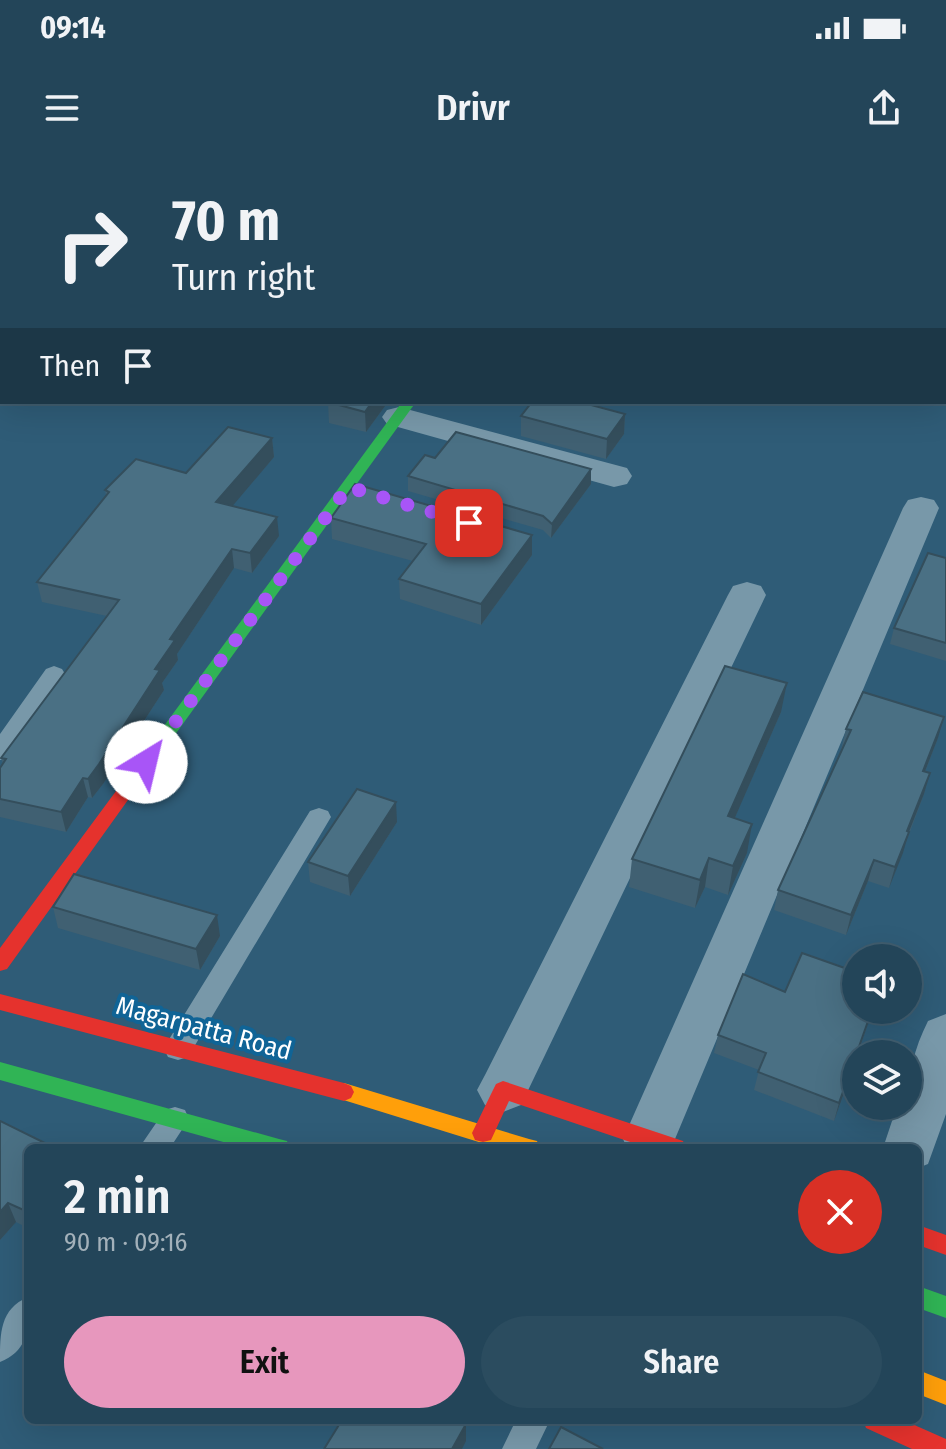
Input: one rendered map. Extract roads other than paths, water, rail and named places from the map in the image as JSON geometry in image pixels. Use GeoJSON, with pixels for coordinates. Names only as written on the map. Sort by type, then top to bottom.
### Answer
{"type":"FeatureCollection","features":[{"type":"Feature","properties":{"kind":"main road"},"geometry":{"type":"LineString","coordinates":[[0,963],[363,491],[404,410]]}},
{"type":"Feature","properties":{"kind":"main road","name":"Magarpatta Road"},"geometry":{"type":"LineString","coordinates":[[0,1002],[394,1105],[518,1144]]}},
{"type":"Feature","properties":{"kind":"main road"},"geometry":{"type":"LineString","coordinates":[[0,1071],[265,1144]]}},
{"type":"Feature","properties":{"kind":"main road"},"geometry":{"type":"LineString","coordinates":[[483,1133],[503,1090],[662,1143]]}},
{"type":"Feature","properties":{"kind":"main road"},"geometry":{"type":"LineString","coordinates":[[922,1236],[946,1245]]}},
{"type":"Feature","properties":{"kind":"main road"},"geometry":{"type":"LineString","coordinates":[[922,1298],[946,1307]]}},
{"type":"Feature","properties":{"kind":"main road"},"geometry":{"type":"LineString","coordinates":[[922,1384],[946,1393]]}},
{"type":"Feature","properties":{"kind":"main road"},"geometry":{"type":"LineString","coordinates":[[884,1424],[940,1449]]}},
{"type":"Feature","properties":{"kind":"street"},"geometry":{"type":"LineString","coordinates":[[404,410],[614,476]]}},
{"type":"Feature","properties":{"kind":"street"},"geometry":{"type":"LineString","coordinates":[[662,1143],[921,508]]}},
{"type":"Feature","properties":{"kind":"street"},"geometry":{"type":"LineString","coordinates":[[503,1090],[747,595]]}},
{"type":"Feature","properties":{"kind":"street"},"geometry":{"type":"LineString","coordinates":[[910,1144],[946,1035]]}},
{"type":"Feature","properties":{"kind":"lane"},"geometry":{"type":"LineString","coordinates":[[0,752],[54,674]]}},
{"type":"Feature","properties":{"kind":"lane"},"geometry":{"type":"LineString","coordinates":[[178,1049],[319,817]]}},
{"type":"Feature","properties":{"kind":"lane"},"geometry":{"type":"LineString","coordinates":[[156,1144],[175,1119]]}},
{"type":"Feature","properties":{"kind":"lane"},"geometry":{"type":"LineString","coordinates":[[0,1347],[24,1316]]}},
{"type":"Feature","properties":{"kind":"lane"},"geometry":{"type":"LineString","coordinates":[[518,1449],[532,1424]]}}]}
